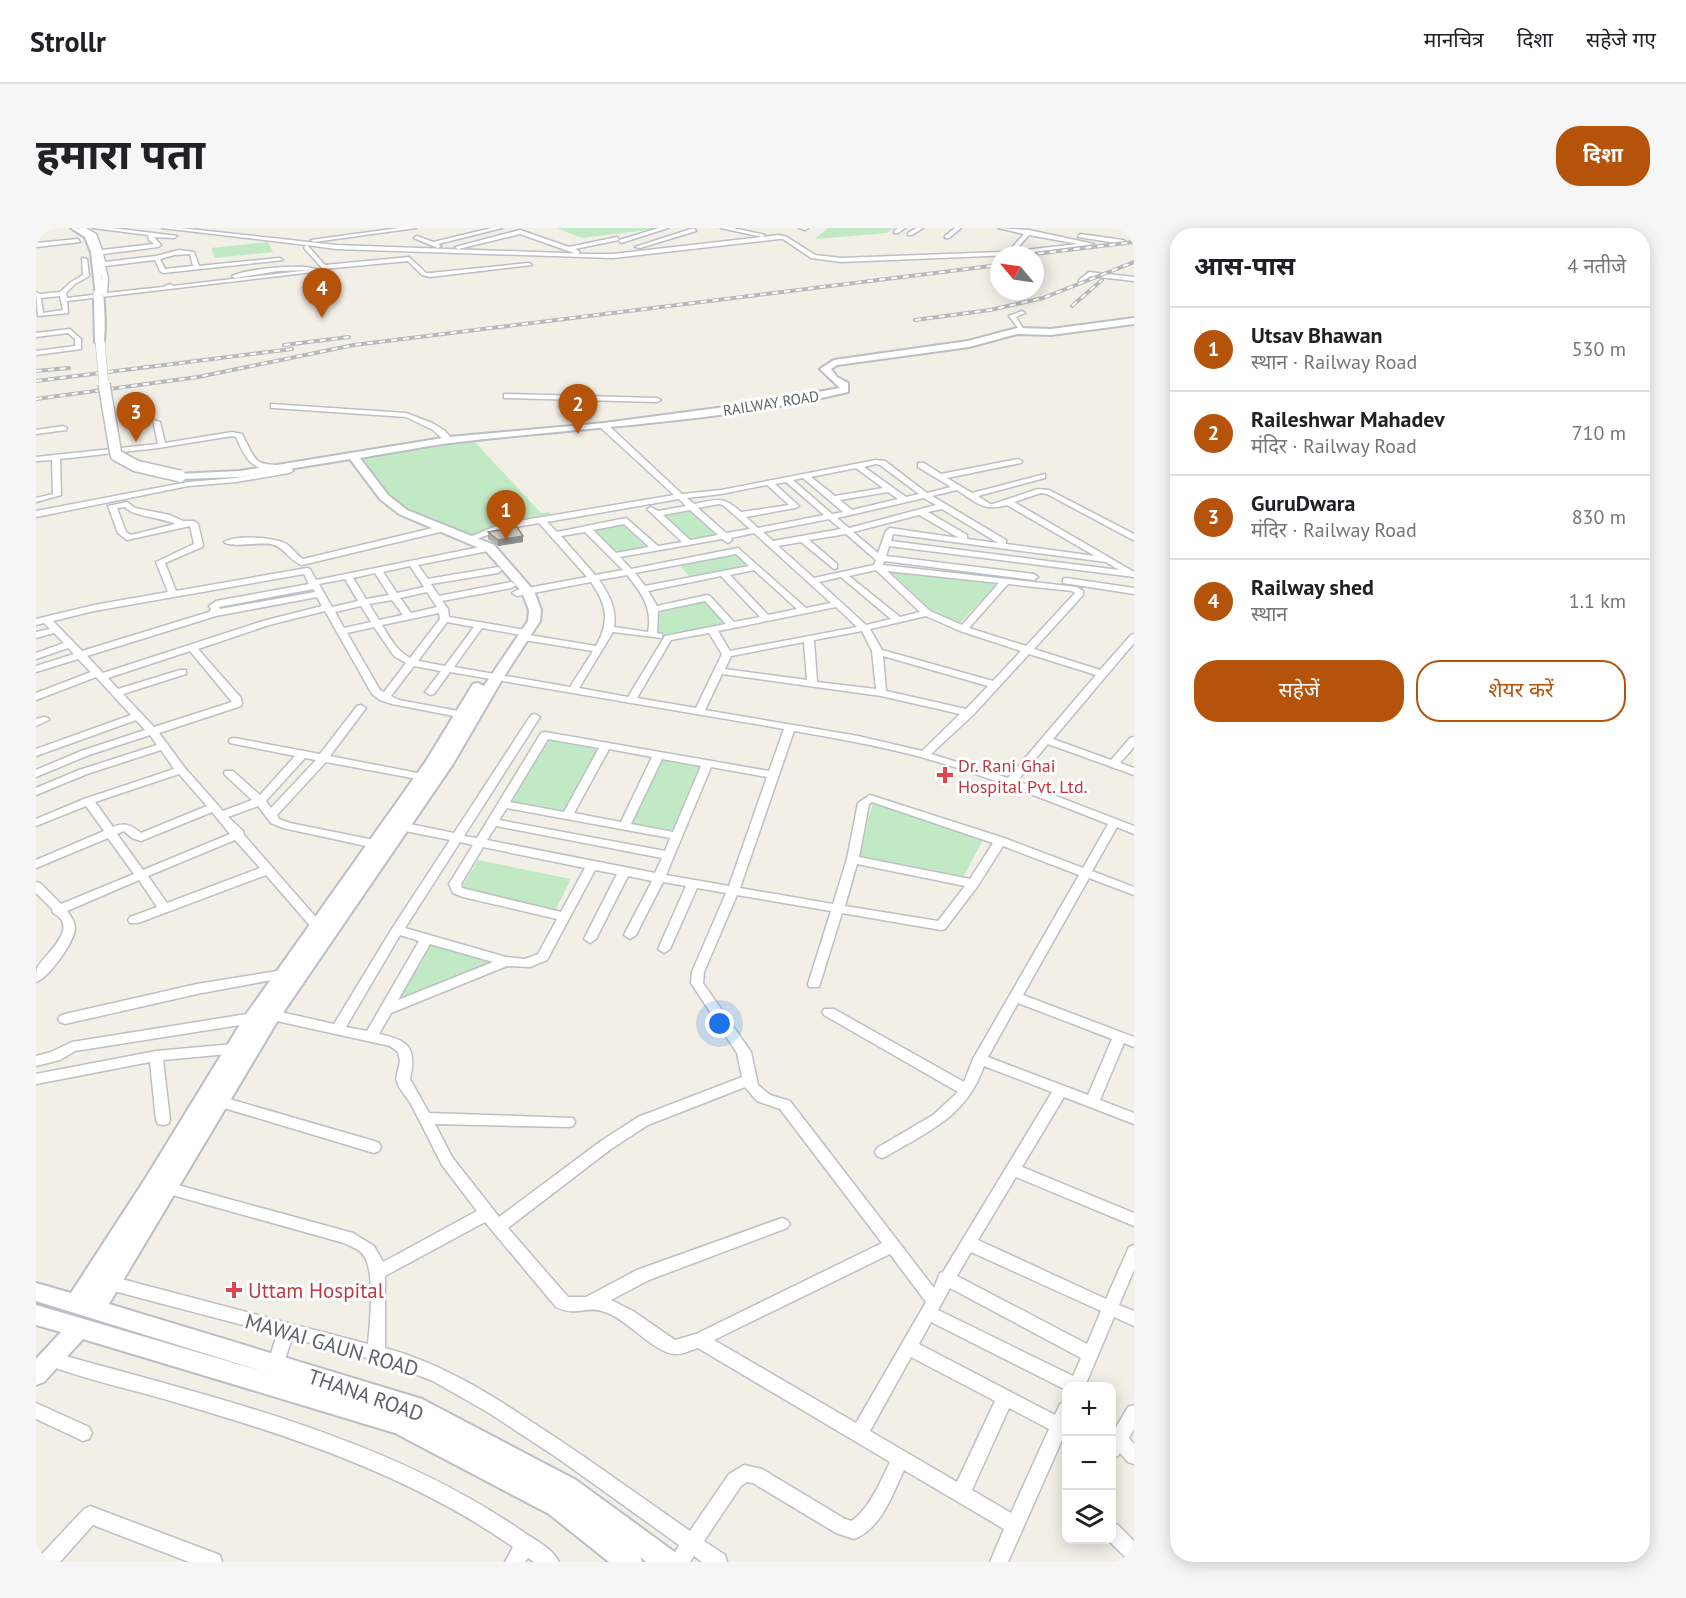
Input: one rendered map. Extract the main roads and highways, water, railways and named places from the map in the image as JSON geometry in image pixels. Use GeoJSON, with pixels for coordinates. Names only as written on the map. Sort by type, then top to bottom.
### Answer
{"type":"FeatureCollection","features":[{"type":"Feature","properties":{"kind":"railway"},"geometry":{"type":"LineString","coordinates":[[1044,253],[1134,242]]}},
{"type":"Feature","properties":{"kind":"railway"},"geometry":{"type":"LineString","coordinates":[[915,320],[990,310],[1043,298],[1134,262]]}},
{"type":"Feature","properties":{"kind":"railway"},"geometry":{"type":"LineString","coordinates":[[36,399],[198,377],[354,345],[990,266]]}},
{"type":"Feature","properties":{"kind":"railway"},"geometry":{"type":"LineString","coordinates":[[1072,306],[1102,280]]}},
{"type":"Feature","properties":{"kind":"railway"},"geometry":{"type":"LineString","coordinates":[[284,345],[349,337]]}},
{"type":"Feature","properties":{"kind":"railway"},"geometry":{"type":"LineString","coordinates":[[36,381],[292,349]]}},
{"type":"Feature","properties":{"kind":"railway"},"geometry":{"type":"LineString","coordinates":[[36,371],[69,368]]}},
{"type":"Feature","properties":{"kind":"place","name":"Railway shed"},"geometry":{"type":"Point","coordinates":[322,318]}},
{"type":"Feature","properties":{"kind":"place","name":"Raileshwar Mahadev"},"geometry":{"type":"Point","coordinates":[578,434]}},
{"type":"Feature","properties":{"kind":"place","name":"GuruDwara"},"geometry":{"type":"Point","coordinates":[136,442]}},
{"type":"Feature","properties":{"kind":"place","name":"Utsav Bhawan"},"geometry":{"type":"Point","coordinates":[506,540]}},
{"type":"Feature","properties":{"kind":"place","name":"Dr. Rani Ghai Hospital Pvt. Ltd."},"geometry":{"type":"Point","coordinates":[945,775]}},
{"type":"Feature","properties":{"kind":"place","name":"Uttam Hospital"},"geometry":{"type":"Point","coordinates":[234,1290]}}]}
